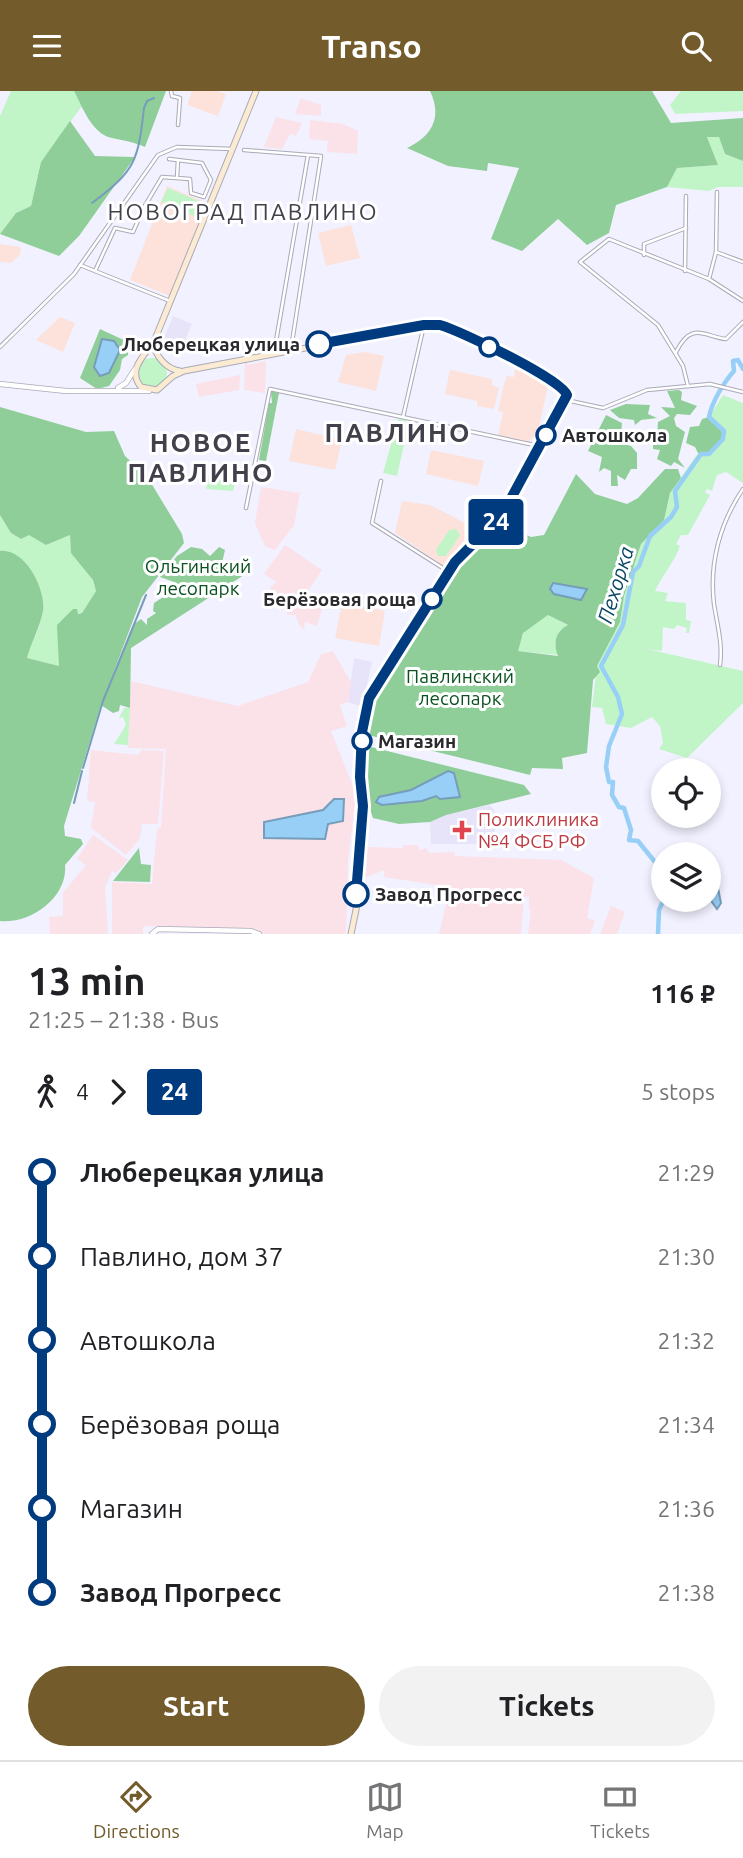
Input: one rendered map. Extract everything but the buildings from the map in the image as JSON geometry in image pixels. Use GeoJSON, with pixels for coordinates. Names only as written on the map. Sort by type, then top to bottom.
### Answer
{"type":"FeatureCollection","features":[{"type":"Feature","properties":{"kind":"main road"},"geometry":{"type":"LineString","coordinates":[[184,371],[160,389],[150,391],[136,381],[135,368],[155,339],[256,91]]}},
{"type":"Feature","properties":{"kind":"main road"},"geometry":{"type":"LineString","coordinates":[[141,360],[150,356],[174,370],[184,371],[424,325],[446,327],[564,388],[566,400],[500,518],[463,552],[375,688],[366,708],[360,771],[363,815],[356,910],[351,934]]}},
{"type":"Feature","properties":{"kind":"main road"},"geometry":{"type":"LineString","coordinates":[[155,339],[154,349],[169,372],[167,382]]}},
{"type":"Feature","properties":{"kind":"street"},"geometry":{"type":"LineString","coordinates":[[171,91],[172,96],[180,98],[178,125]]}},
{"type":"Feature","properties":{"kind":"street"},"geometry":{"type":"LineString","coordinates":[[0,347],[80,265],[158,155],[177,147],[232,149]]}},
{"type":"Feature","properties":{"kind":"street"},"geometry":{"type":"LineString","coordinates":[[243,150],[321,156],[291,350]]}},
{"type":"Feature","properties":{"kind":"street"},"geometry":{"type":"LineString","coordinates":[[274,353],[308,155]]}},
{"type":"Feature","properties":{"kind":"street"},"geometry":{"type":"LineString","coordinates":[[94,271],[114,228],[133,232],[161,179],[191,179],[190,192],[202,198],[211,180],[200,162],[169,159]]}},
{"type":"Feature","properties":{"kind":"street"},"geometry":{"type":"LineString","coordinates":[[177,177],[178,160]]}},
{"type":"Feature","properties":{"kind":"street"},"geometry":{"type":"LineString","coordinates":[[709,279],[716,252],[717,193]]}},
{"type":"Feature","properties":{"kind":"street"},"geometry":{"type":"LineString","coordinates":[[685,271],[686,196]]}},
{"type":"Feature","properties":{"kind":"street"},"geometry":{"type":"LineString","coordinates":[[643,255],[644,244],[686,228]]}},
{"type":"Feature","properties":{"kind":"street"},"geometry":{"type":"LineString","coordinates":[[688,386],[676,353],[652,319],[580,262],[609,239],[643,255],[709,279],[743,301]]}},
{"type":"Feature","properties":{"kind":"street"},"geometry":{"type":"LineString","coordinates":[[716,252],[743,262]]}},
{"type":"Feature","properties":{"kind":"street"},"geometry":{"type":"LineString","coordinates":[[80,265],[170,301]]}},
{"type":"Feature","properties":{"kind":"street"},"geometry":{"type":"LineString","coordinates":[[676,353],[682,343],[695,333],[706,332],[726,339],[743,323]]}},
{"type":"Feature","properties":{"kind":"street"},"geometry":{"type":"LineString","coordinates":[[403,417],[424,325]]}},
{"type":"Feature","properties":{"kind":"street"},"geometry":{"type":"LineString","coordinates":[[110,390],[126,383],[135,368]]}},
{"type":"Feature","properties":{"kind":"street"},"geometry":{"type":"LineString","coordinates":[[0,384],[66,391],[150,391]]}},
{"type":"Feature","properties":{"kind":"street"},"geometry":{"type":"LineString","coordinates":[[566,400],[603,408],[647,390],[720,384],[743,392]]}},
{"type":"Feature","properties":{"kind":"street"},"geometry":{"type":"LineString","coordinates":[[246,508],[270,389],[540,447]]}},
{"type":"Feature","properties":{"kind":"street"},"geometry":{"type":"LineString","coordinates":[[381,481],[372,523],[449,572]]}},
{"type":"Feature","properties":{"kind":"street"},"geometry":{"type":"LineString","coordinates":[[720,665],[713,594],[716,552],[723,523],[743,489]]}},
{"type":"Feature","properties":{"kind":"street"},"geometry":{"type":"LineString","coordinates":[[152,934],[158,929],[251,931],[259,934]]}},
{"type":"Feature","properties":{"kind":"shaded area"},"geometry":{"type":"Polygon","coordinates":[[[192,91],[217,91],[226,94],[218,116],[187,105],[192,91]]]}},
{"type":"Feature","properties":{"kind":"shaded area"},"geometry":{"type":"Polygon","coordinates":[[[301,98],[321,105],[321,116],[295,114],[301,98]]]}},
{"type":"Feature","properties":{"kind":"shaded area"},"geometry":{"type":"Polygon","coordinates":[[[276,117],[302,123],[296,136],[290,134],[282,149],[264,147],[276,117]]]}},
{"type":"Feature","properties":{"kind":"shaded area"},"geometry":{"type":"Polygon","coordinates":[[[310,120],[343,124],[358,131],[357,154],[327,152],[328,141],[309,139],[310,120]]]}},
{"type":"Feature","properties":{"kind":"shaded area"},"geometry":{"type":"Polygon","coordinates":[[[167,186],[207,203],[170,296],[130,280],[167,186]]]}},
{"type":"Feature","properties":{"kind":"shaded area"},"geometry":{"type":"Polygon","coordinates":[[[351,225],[360,258],[326,266],[318,233],[351,225]]]}},
{"type":"Feature","properties":{"kind":"shaded area"},"geometry":{"type":"Polygon","coordinates":[[[0,244],[21,247],[20,255],[11,263],[0,262],[0,244]]]}},
{"type":"Feature","properties":{"kind":"shaded area"},"geometry":{"type":"Polygon","coordinates":[[[173,316],[192,324],[179,354],[164,348],[162,343],[173,316]]]}},
{"type":"Feature","properties":{"kind":"shaded area"},"geometry":{"type":"Polygon","coordinates":[[[60,317],[75,323],[63,352],[36,340],[60,317]]]}},
{"type":"Feature","properties":{"kind":"shaded area"},"geometry":{"type":"Polygon","coordinates":[[[365,352],[384,356],[376,391],[338,382],[346,355],[365,352]]]}},
{"type":"Feature","properties":{"kind":"shaded area"},"geometry":{"type":"Polygon","coordinates":[[[266,361],[265,393],[244,390],[245,362],[248,365],[266,361]]]}},
{"type":"Feature","properties":{"kind":"shaded area"},"geometry":{"type":"Polygon","coordinates":[[[516,365],[549,382],[538,430],[529,442],[498,435],[503,412],[498,411],[503,387],[507,376],[514,377],[516,365]]]}},
{"type":"Feature","properties":{"kind":"shaded area"},"geometry":{"type":"Polygon","coordinates":[[[450,370],[492,379],[492,385],[499,388],[494,409],[477,406],[477,401],[445,394],[450,370]]]}},
{"type":"Feature","properties":{"kind":"shaded area"},"geometry":{"type":"Polygon","coordinates":[[[240,375],[239,390],[199,397],[196,384],[240,375]]]}},
{"type":"Feature","properties":{"kind":"shaded area"},"geometry":{"type":"Polygon","coordinates":[[[296,429],[342,440],[335,470],[289,461],[296,429]]]}},
{"type":"Feature","properties":{"kind":"shaded area"},"geometry":{"type":"Polygon","coordinates":[[[431,450],[484,461],[478,486],[426,474],[431,450]]]}},
{"type":"Feature","properties":{"kind":"shaded area"},"geometry":{"type":"Polygon","coordinates":[[[261,487],[300,493],[294,525],[275,550],[265,546],[255,523],[261,487]]]}},
{"type":"Feature","properties":{"kind":"shaded area"},"geometry":{"type":"Polygon","coordinates":[[[402,501],[430,505],[473,527],[445,567],[395,533],[402,501]]]}},
{"type":"Feature","properties":{"kind":"shaded area"},"geometry":{"type":"Polygon","coordinates":[[[285,545],[322,570],[303,598],[323,604],[317,626],[305,622],[304,629],[301,628],[295,615],[288,615],[270,587],[277,582],[264,574],[285,545]]]}},
{"type":"Feature","properties":{"kind":"shaded area"},"geometry":{"type":"Polygon","coordinates":[[[342,603],[385,611],[379,646],[335,638],[342,603]]]}},
{"type":"Feature","properties":{"kind":"shaded area","name":"Завод Прогресс"},"geometry":{"type":"Polygon","coordinates":[[[333,651],[351,682],[348,702],[340,705],[347,726],[331,731],[356,794],[348,860],[346,934],[263,934],[251,929],[146,926],[143,927],[143,934],[112,934],[112,882],[152,884],[157,830],[161,827],[166,749],[128,748],[131,681],[238,706],[308,682],[321,654],[333,651]]]}},
{"type":"Feature","properties":{"kind":"shaded area"},"geometry":{"type":"Polygon","coordinates":[[[354,658],[372,662],[362,707],[348,702],[354,658]]]}},
{"type":"Feature","properties":{"kind":"shaded area"},"geometry":{"type":"Polygon","coordinates":[[[91,750],[138,755],[142,750],[164,751],[158,824],[142,824],[140,838],[126,855],[91,828],[95,802],[87,801],[91,750]]]}},
{"type":"Feature","properties":{"kind":"shaded area","name":"Поликлиника №4 ФСБ РФ"},"geometry":{"type":"Polygon","coordinates":[[[490,805],[495,811],[495,844],[431,844],[430,822],[446,815],[490,805]]]}},
{"type":"Feature","properties":{"kind":"shaded area"},"geometry":{"type":"Polygon","coordinates":[[[93,835],[128,860],[116,873],[112,871],[105,887],[108,934],[50,934],[49,917],[63,916],[63,893],[86,865],[77,859],[93,835]]]}},
{"type":"Feature","properties":{"kind":"shaded area"},"geometry":{"type":"Polygon","coordinates":[[[403,845],[417,845],[420,850],[426,848],[429,853],[454,852],[455,856],[561,860],[594,878],[587,918],[595,921],[590,934],[528,934],[531,911],[529,896],[524,897],[521,934],[439,934],[450,887],[384,877],[384,870],[364,878],[366,847],[403,848],[403,845]]]}},
{"type":"Feature","properties":{"kind":"shaded area"},"geometry":{"type":"Polygon","coordinates":[[[611,906],[625,912],[617,934],[600,934],[611,906]]]}},
{"type":"Feature","properties":{"kind":"green space"},"geometry":{"type":"Polygon","coordinates":[[[11,91],[74,91],[82,106],[41,162],[31,206],[16,213],[0,234],[0,116],[11,91]]]}},
{"type":"Feature","properties":{"kind":"green space"},"geometry":{"type":"Polygon","coordinates":[[[74,91],[166,91],[145,147],[105,136],[89,119],[74,91]]]}},
{"type":"Feature","properties":{"kind":"green space"},"geometry":{"type":"Polygon","coordinates":[[[430,91],[652,91],[671,123],[743,118],[743,161],[725,154],[719,137],[707,137],[718,165],[677,168],[667,187],[616,205],[609,233],[587,245],[558,219],[522,251],[491,239],[519,168],[488,163],[487,171],[448,166],[407,148],[423,138],[435,118],[434,101],[430,91]]]}},
{"type":"Feature","properties":{"kind":"green space"},"geometry":{"type":"Polygon","coordinates":[[[681,91],[743,91],[743,111],[675,114],[670,105],[681,91]]]}},
{"type":"Feature","properties":{"kind":"green space"},"geometry":{"type":"Polygon","coordinates":[[[70,121],[95,156],[135,157],[79,236],[59,256],[0,234],[16,213],[31,206],[41,162],[70,121]]]}},
{"type":"Feature","properties":{"kind":"green space"},"geometry":{"type":"Polygon","coordinates":[[[707,137],[719,137],[725,154],[743,161],[743,187],[718,187],[709,191],[667,187],[677,168],[718,165],[707,137]]]}},
{"type":"Feature","properties":{"kind":"green space"},"geometry":{"type":"Polygon","coordinates":[[[168,188],[201,202],[194,216],[161,202],[168,188]]]}},
{"type":"Feature","properties":{"kind":"green space"},"geometry":{"type":"Polygon","coordinates":[[[100,329],[128,342],[128,355],[122,359],[120,370],[109,386],[97,389],[80,378],[100,329]]]}},
{"type":"Feature","properties":{"kind":"green space"},"geometry":{"type":"Polygon","coordinates":[[[152,358],[163,362],[167,373],[163,384],[152,388],[141,384],[137,373],[141,362],[152,358]]]}},
{"type":"Feature","properties":{"kind":"green space"},"geometry":{"type":"Polygon","coordinates":[[[271,391],[279,393],[266,461],[259,460],[269,403],[272,403],[271,391]]]}},
{"type":"Feature","properties":{"kind":"green space"},"geometry":{"type":"Polygon","coordinates":[[[667,391],[682,392],[681,400],[697,406],[690,415],[677,414],[674,418],[676,426],[685,432],[678,459],[685,468],[674,462],[671,466],[657,459],[660,450],[653,449],[653,445],[664,444],[662,439],[657,438],[658,422],[670,416],[661,407],[675,408],[667,391]]]}},
{"type":"Feature","properties":{"kind":"green space"},"geometry":{"type":"Polygon","coordinates":[[[723,395],[743,403],[743,483],[726,472],[717,475],[712,491],[707,489],[705,492],[710,495],[688,535],[681,535],[676,544],[680,546],[678,552],[655,591],[668,593],[665,601],[686,603],[686,620],[691,621],[689,633],[686,633],[687,628],[677,625],[674,629],[663,627],[662,651],[647,649],[743,671],[743,703],[687,758],[659,749],[663,743],[660,726],[652,717],[631,728],[606,724],[602,708],[592,707],[597,666],[620,622],[624,596],[641,544],[664,519],[670,493],[698,453],[706,455],[721,427],[709,417],[723,395]]]}},
{"type":"Feature","properties":{"kind":"green space"},"geometry":{"type":"Polygon","coordinates":[[[626,404],[650,405],[648,414],[657,418],[641,420],[635,425],[634,420],[619,418],[610,410],[626,404]]]}},
{"type":"Feature","properties":{"kind":"green space","name":"Ольгинский лесопарк"},"geometry":{"type":"Polygon","coordinates":[[[0,407],[86,432],[114,431],[125,456],[148,478],[182,534],[184,543],[142,597],[103,700],[133,625],[141,619],[147,625],[147,619],[156,613],[153,611],[154,603],[177,588],[174,582],[160,577],[177,556],[191,547],[202,549],[210,556],[219,547],[225,550],[222,563],[228,571],[244,575],[131,648],[130,708],[120,705],[119,711],[113,713],[101,705],[64,826],[65,836],[81,839],[83,844],[65,865],[64,877],[54,898],[35,913],[12,921],[0,921],[0,551],[18,556],[25,563],[41,592],[43,611],[27,658],[59,666],[57,625],[73,609],[77,609],[78,614],[82,613],[96,591],[93,580],[71,553],[70,535],[46,545],[29,535],[21,539],[11,533],[0,515],[0,407]]]}},
{"type":"Feature","properties":{"kind":"green space"},"geometry":{"type":"Polygon","coordinates":[[[606,415],[622,423],[620,443],[631,446],[637,453],[637,469],[631,469],[625,480],[617,475],[618,486],[611,486],[611,471],[604,468],[599,472],[602,457],[588,451],[606,415]]]}},
{"type":"Feature","properties":{"kind":"green space"},"geometry":{"type":"Polygon","coordinates":[[[709,417],[721,427],[723,439],[709,454],[698,453],[695,447],[686,443],[690,427],[699,426],[702,419],[709,417]]]}},
{"type":"Feature","properties":{"kind":"green space"},"geometry":{"type":"Polygon","coordinates":[[[398,419],[406,420],[404,429],[407,431],[397,476],[383,473],[398,419]]]}},
{"type":"Feature","properties":{"kind":"green space","name":"Павлинский лесопарк"},"geometry":{"type":"Polygon","coordinates":[[[665,469],[678,469],[681,478],[670,493],[664,520],[641,544],[624,596],[620,622],[597,666],[600,672],[593,680],[587,753],[562,758],[563,769],[532,768],[530,775],[364,734],[369,704],[376,689],[463,555],[502,523],[531,537],[544,535],[576,474],[595,494],[627,504],[638,498],[665,469]],[[548,615],[523,633],[518,651],[558,656],[556,638],[568,625],[548,615]]]}},
{"type":"Feature","properties":{"kind":"green space"},"geometry":{"type":"Polygon","coordinates":[[[209,474],[236,479],[233,491],[206,489],[209,474]]]}},
{"type":"Feature","properties":{"kind":"green space"},"geometry":{"type":"Polygon","coordinates":[[[0,515],[11,533],[21,539],[29,534],[46,545],[70,535],[71,551],[93,580],[96,591],[82,613],[71,613],[60,622],[59,666],[26,658],[41,621],[41,601],[35,581],[24,563],[9,552],[0,551],[0,515]]]}},
{"type":"Feature","properties":{"kind":"green space"},"geometry":{"type":"Polygon","coordinates":[[[456,529],[460,535],[446,556],[438,556],[436,550],[449,530],[456,529]]]}},
{"type":"Feature","properties":{"kind":"green space"},"geometry":{"type":"Polygon","coordinates":[[[548,615],[569,626],[559,631],[555,643],[559,655],[517,651],[524,631],[548,615]]]}},
{"type":"Feature","properties":{"kind":"green space"},"geometry":{"type":"Polygon","coordinates":[[[124,708],[130,708],[128,745],[114,744],[126,725],[123,717],[119,718],[124,708]]]}},
{"type":"Feature","properties":{"kind":"green space","name":"Павлинский лесопарк"},"geometry":{"type":"Polygon","coordinates":[[[363,745],[524,785],[531,794],[446,815],[430,822],[399,824],[373,818],[366,792],[363,745]],[[448,771],[411,790],[379,797],[382,805],[460,793],[448,771]]]}},
{"type":"Feature","properties":{"kind":"green space"},"geometry":{"type":"Polygon","coordinates":[[[139,848],[141,864],[151,865],[150,882],[113,881],[139,848]]]}},
{"type":"Feature","properties":{"kind":"water"},"geometry":{"type":"Polygon","coordinates":[[[102,339],[114,341],[120,350],[109,373],[100,376],[94,367],[102,339]]]}},
{"type":"Feature","properties":{"kind":"water"},"geometry":{"type":"Polygon","coordinates":[[[553,583],[587,589],[581,600],[554,594],[550,589],[553,583]]]}},
{"type":"Feature","properties":{"kind":"water"},"geometry":{"type":"Polygon","coordinates":[[[448,771],[454,773],[460,797],[440,799],[436,796],[422,801],[382,805],[376,802],[379,797],[411,790],[448,771]]]}},
{"type":"Feature","properties":{"kind":"water"},"geometry":{"type":"Polygon","coordinates":[[[334,799],[344,799],[343,821],[328,824],[325,839],[264,838],[264,822],[323,810],[334,799]]]}},
{"type":"Feature","properties":{"kind":"waterway"},"geometry":{"type":"LineString","coordinates":[[92,203],[118,182],[132,163],[140,141],[144,108],[147,101],[154,98]]}},
{"type":"Feature","properties":{"kind":"waterway","name":"Пехорка"},"geometry":{"type":"LineString","coordinates":[[651,857],[638,841],[629,840],[631,830],[624,808],[619,807],[612,795],[613,782],[609,782],[606,767],[609,746],[622,714],[618,697],[601,666],[623,625],[633,572],[639,566],[650,536],[671,517],[677,507],[675,491],[701,454],[709,454],[723,439],[724,431],[709,417],[719,392],[734,371],[733,361],[738,360],[743,369]]}},
{"type":"Feature","properties":{"kind":"waterway"},"geometry":{"type":"LineString","coordinates":[[83,768],[103,701],[146,595]]}},
{"type":"Feature","properties":{"kind":"waterway"},"geometry":{"type":"LineString","coordinates":[[74,803],[82,771]]}},
{"type":"Feature","properties":{"kind":"waterway","name":"Пехорка"},"geometry":{"type":"LineString","coordinates":[[658,934],[659,912]]}},
{"type":"Feature","properties":{"kind":"bus line","name":"24"},"geometry":{"type":"LineString","coordinates":[[319,344],[424,325],[440,325],[543,375],[561,386],[567,395],[564,405],[502,515],[467,547],[455,562],[369,698],[362,732],[360,777],[363,806],[356,894]]}},
{"type":"Feature","properties":{"kind":"place","name":"Люберецкая улица"},"geometry":{"type":"Point","coordinates":[319,344]}},
{"type":"Feature","properties":{"kind":"place","name":"Автошкола"},"geometry":{"type":"Point","coordinates":[546,435]}},
{"type":"Feature","properties":{"kind":"place","name":"Берёзовая роща"},"geometry":{"type":"Point","coordinates":[432,599]}},
{"type":"Feature","properties":{"kind":"place","name":"Магазин"},"geometry":{"type":"Point","coordinates":[362,741]}},
{"type":"Feature","properties":{"kind":"place","name":"Поликлиника №4 ФСБ РФ"},"geometry":{"type":"Point","coordinates":[462,830]}},
{"type":"Feature","properties":{"kind":"place","name":"Завод Прогресс"},"geometry":{"type":"Point","coordinates":[356,894]}},
{"type":"Feature","properties":{"kind":"district","name":"НОВОГРАД ПАВЛИНО"},"geometry":{"type":"Point","coordinates":[243,212]}},
{"type":"Feature","properties":{"kind":"district","name":"ПАВЛИНО"},"geometry":{"type":"Point","coordinates":[398,433]}},
{"type":"Feature","properties":{"kind":"district","name":"НОВОЕ ПАВЛИНО"},"geometry":{"type":"Point","coordinates":[201,458]}}]}
